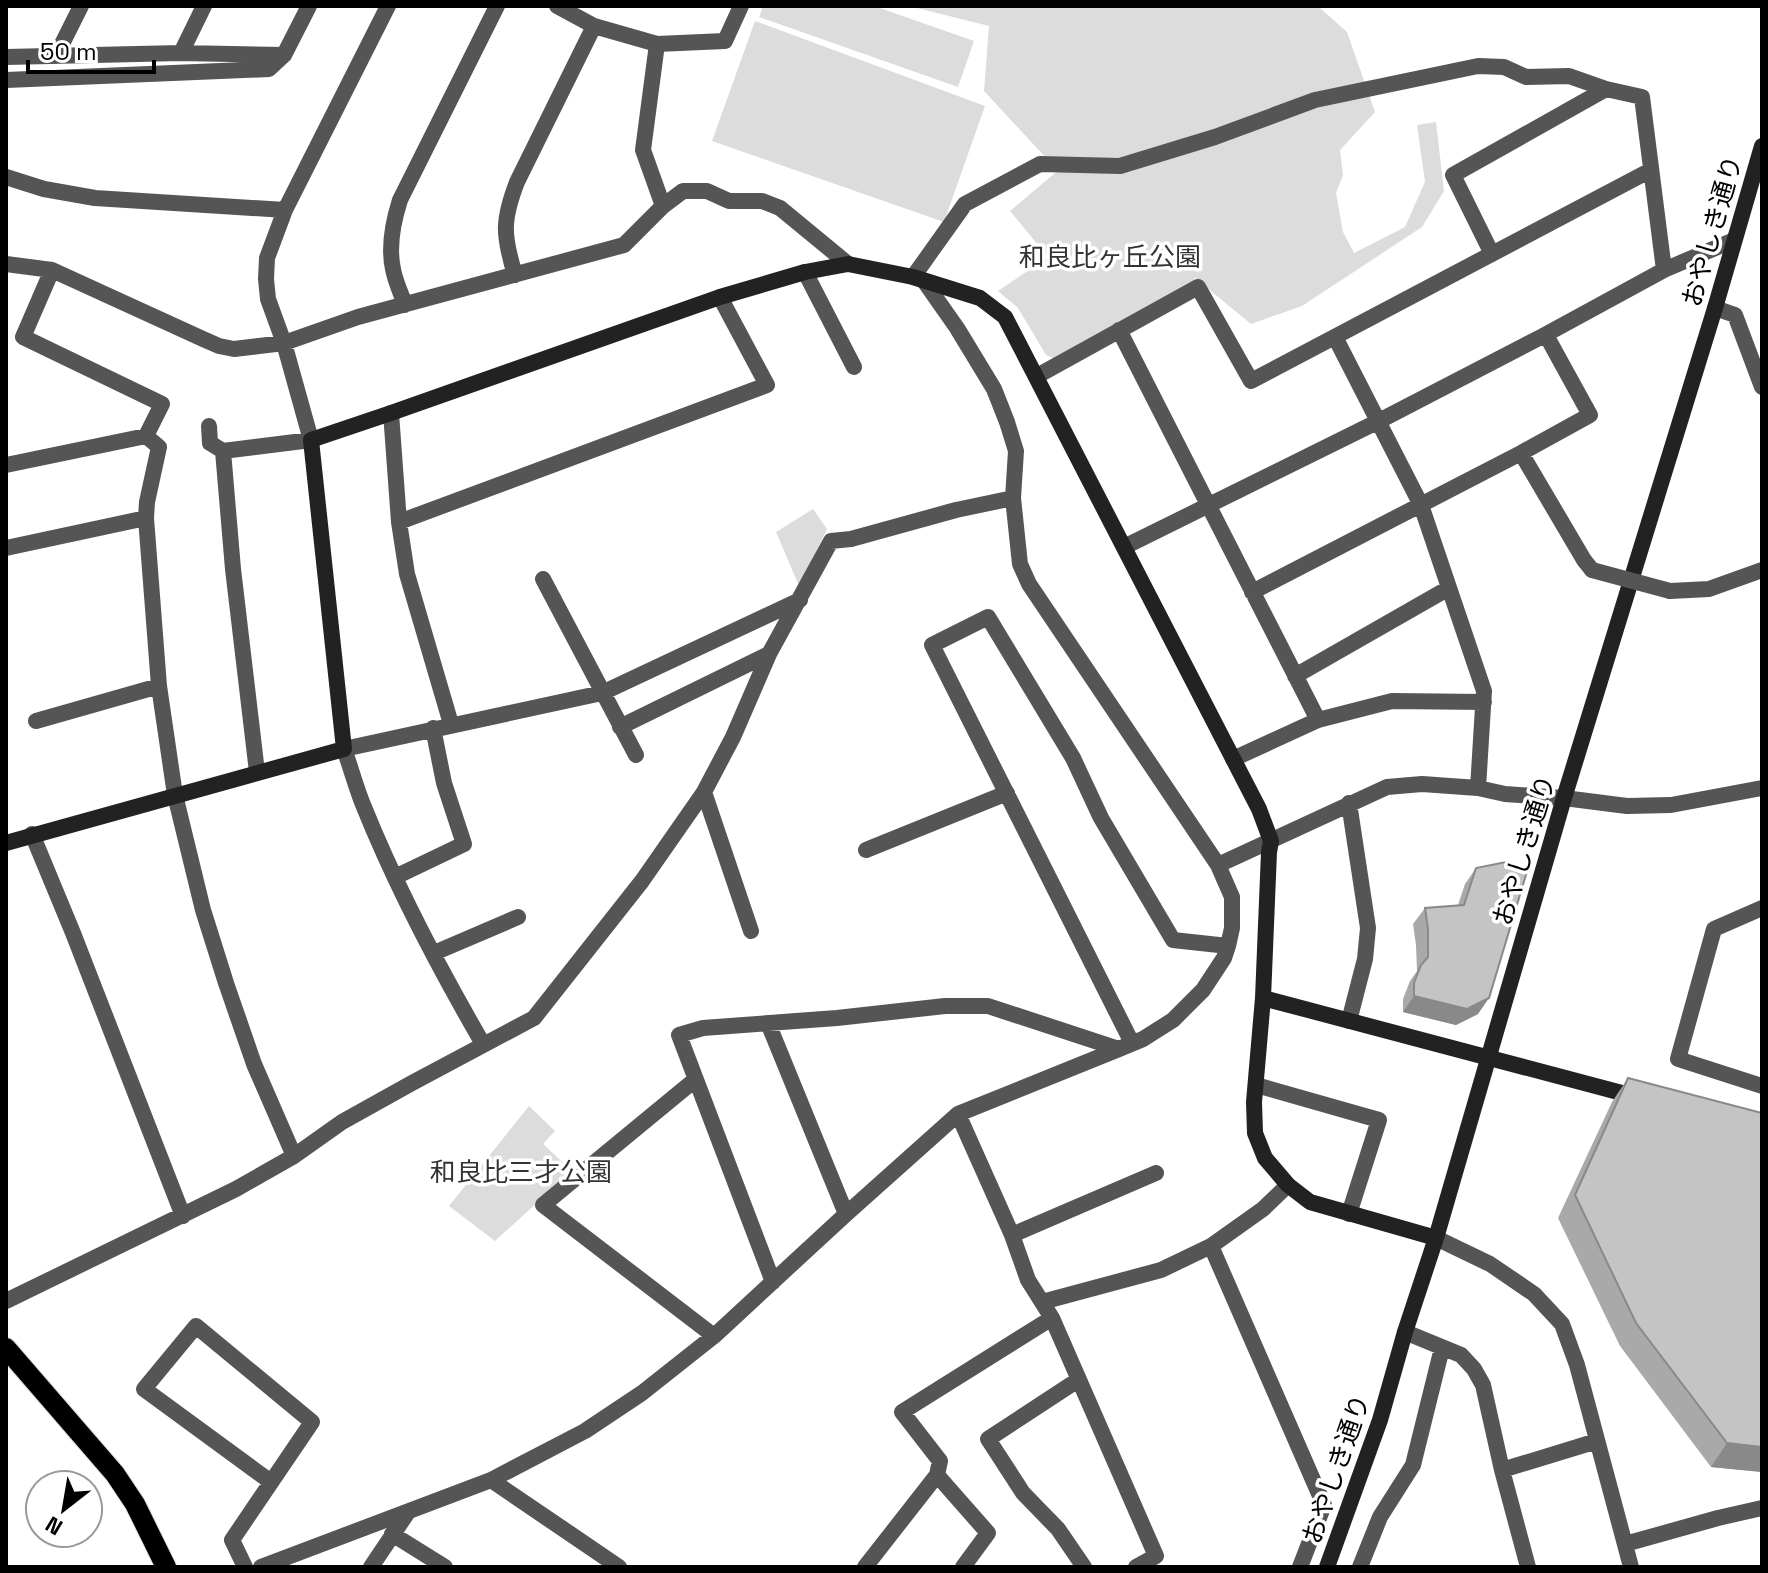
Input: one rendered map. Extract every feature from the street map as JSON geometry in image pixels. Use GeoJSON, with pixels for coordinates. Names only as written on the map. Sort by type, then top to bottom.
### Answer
{"type":"FeatureCollection","features":[{"type":"Feature","properties":{"kind":"main road"},"geometry":{"type":"LineString","coordinates":[[6,1348],[115,1474],[135,1504],[166,1567]]}},
{"type":"Feature","properties":{"kind":"street"},"geometry":{"type":"LineString","coordinates":[[56,56],[81,6]]}},
{"type":"Feature","properties":{"kind":"street"},"geometry":{"type":"LineString","coordinates":[[181,53],[204,6]]}},
{"type":"Feature","properties":{"kind":"street"},"geometry":{"type":"LineString","coordinates":[[6,80],[269,69],[284,55],[309,6]]}},
{"type":"Feature","properties":{"kind":"street"},"geometry":{"type":"LineString","coordinates":[[388,6],[285,210],[267,258],[266,279],[268,299],[284,343],[311,440],[344,749],[362,805],[395,877],[483,1044]]}},
{"type":"Feature","properties":{"kind":"street"},"geometry":{"type":"LineString","coordinates":[[405,305],[392,268],[393,221],[400,200],[497,6]]}},
{"type":"Feature","properties":{"kind":"street"},"geometry":{"type":"LineString","coordinates":[[557,6],[594,26],[657,44],[725,41],[741,6]]}},
{"type":"Feature","properties":{"kind":"street"},"geometry":{"type":"LineString","coordinates":[[515,275],[504,226],[508,206],[594,26]]}},
{"type":"Feature","properties":{"kind":"street"},"geometry":{"type":"LineString","coordinates":[[657,44],[643,150],[663,206]]}},
{"type":"Feature","properties":{"kind":"street"},"geometry":{"type":"LineString","coordinates":[[6,57],[181,53],[284,55]]}},
{"type":"Feature","properties":{"kind":"street"},"geometry":{"type":"LineString","coordinates":[[919,279],[965,204],[1040,164],[1120,166],[1215,137],[1315,100],[1478,66],[1504,67],[1526,77],[1569,76],[1642,97],[1664,270]]}},
{"type":"Feature","properties":{"kind":"street"},"geometry":{"type":"LineString","coordinates":[[1492,254],[1453,175],[1606,89]]}},
{"type":"Feature","properties":{"kind":"street","name":"おやしき通り"},"geometry":{"type":"LineString","coordinates":[[1327,1567],[1380,1420],[1436,1238],[1564,798],[1762,146]]}},
{"type":"Feature","properties":{"kind":"street"},"geometry":{"type":"LineString","coordinates":[[1037,376],[1198,287],[1251,381],[1651,170]]}},
{"type":"Feature","properties":{"kind":"street"},"geometry":{"type":"LineString","coordinates":[[6,177],[44,189],[95,198],[285,210]]}},
{"type":"Feature","properties":{"kind":"street"},"geometry":{"type":"LineString","coordinates":[[6,264],[52,270],[219,346],[234,349],[284,343],[358,317],[624,245],[663,206],[683,191],[707,191],[729,201],[762,201],[780,208],[848,264]]}},
{"type":"Feature","properties":{"kind":"street"},"geometry":{"type":"LineString","coordinates":[[1124,547],[1379,421],[1664,270],[1734,240]]}},
{"type":"Feature","properties":{"kind":"street"},"geometry":{"type":"LineString","coordinates":[[209,426],[210,443],[223,451],[311,440],[720,297],[805,272],[848,264],[919,279],[980,298],[996,309],[1005,317],[1037,376],[1259,809],[1271,841],[1255,1133],[1265,1158],[1288,1185],[1310,1202],[1436,1238],[1490,1264],[1534,1294],[1562,1324],[1577,1365],[1631,1567]]}},
{"type":"Feature","properties":{"kind":"street"},"geometry":{"type":"LineString","coordinates":[[52,270],[23,337],[162,404],[146,436]]}},
{"type":"Feature","properties":{"kind":"street"},"geometry":{"type":"LineString","coordinates":[[805,272],[854,367]]}},
{"type":"Feature","properties":{"kind":"street"},"geometry":{"type":"LineString","coordinates":[[261,1567],[491,1480],[585,1431],[642,1393],[714,1336],[958,1114],[1126,1046],[1173,1020],[1203,990],[1224,958],[1232,928],[1232,897],[1218,865],[1029,584],[1020,564],[1013,498],[1016,451],[994,389],[957,328],[919,279]]}},
{"type":"Feature","properties":{"kind":"street"},"geometry":{"type":"LineString","coordinates":[[399,522],[767,385],[720,297]]}},
{"type":"Feature","properties":{"kind":"street"},"geometry":{"type":"LineString","coordinates":[[1715,308],[1735,315],[1762,387]]}},
{"type":"Feature","properties":{"kind":"street"},"geometry":{"type":"LineString","coordinates":[[1119,330],[1318,720]]}},
{"type":"Feature","properties":{"kind":"street"},"geometry":{"type":"LineString","coordinates":[[1252,592],[1590,415],[1546,335]]}},
{"type":"Feature","properties":{"kind":"street"},"geometry":{"type":"LineString","coordinates":[[1335,337],[1421,505],[1484,691],[1478,788]]}},
{"type":"Feature","properties":{"kind":"street"},"geometry":{"type":"LineString","coordinates":[[391,413],[399,522],[407,574],[451,724]]}},
{"type":"Feature","properties":{"kind":"street"},"geometry":{"type":"LineString","coordinates":[[6,465],[146,436]]}},
{"type":"Feature","properties":{"kind":"street"},"geometry":{"type":"LineString","coordinates":[[146,436],[159,447],[146,518],[159,686],[175,795],[203,910],[226,983],[254,1064],[294,1156]]}},
{"type":"Feature","properties":{"kind":"street"},"geometry":{"type":"LineString","coordinates":[[223,451],[233,569],[257,772]]}},
{"type":"Feature","properties":{"kind":"street"},"geometry":{"type":"LineString","coordinates":[[1521,453],[1592,570],[1670,591],[1709,589],[1762,570]]}},
{"type":"Feature","properties":{"kind":"street"},"geometry":{"type":"LineString","coordinates":[[6,1301],[236,1189],[294,1156],[342,1122],[534,1018],[642,881],[704,792],[733,737],[769,654],[831,541],[851,539],[1013,498]]}},
{"type":"Feature","properties":{"kind":"street"},"geometry":{"type":"LineString","coordinates":[[6,548],[146,518]]}},
{"type":"Feature","properties":{"kind":"street"},"geometry":{"type":"LineString","coordinates":[[543,579],[636,755]]}},
{"type":"Feature","properties":{"kind":"street"},"geometry":{"type":"LineString","coordinates":[[1295,676],[1449,588]]}},
{"type":"Feature","properties":{"kind":"street"},"geometry":{"type":"LineString","coordinates":[[6,843],[344,749],[602,693],[800,600]]}},
{"type":"Feature","properties":{"kind":"street"},"geometry":{"type":"LineString","coordinates":[[1126,1046],[1007,793],[932,645],[988,617],[1073,758],[1101,818],[1173,940],[1228,946]]}},
{"type":"Feature","properties":{"kind":"street"},"geometry":{"type":"LineString","coordinates":[[620,727],[769,654]]}},
{"type":"Feature","properties":{"kind":"street"},"geometry":{"type":"LineString","coordinates":[[36,721],[159,686]]}},
{"type":"Feature","properties":{"kind":"street"},"geometry":{"type":"LineString","coordinates":[[1233,759],[1318,720],[1392,701],[1484,702]]}},
{"type":"Feature","properties":{"kind":"street"},"geometry":{"type":"LineString","coordinates":[[395,877],[464,844],[444,783],[433,728]]}},
{"type":"Feature","properties":{"kind":"street"},"geometry":{"type":"LineString","coordinates":[[1218,865],[1387,787],[1422,784],[1478,788],[1505,794],[1627,806],[1671,805],[1762,789]]}},
{"type":"Feature","properties":{"kind":"street"},"geometry":{"type":"LineString","coordinates":[[704,792],[751,931]]}},
{"type":"Feature","properties":{"kind":"street"},"geometry":{"type":"LineString","coordinates":[[866,850],[1007,793]]}},
{"type":"Feature","properties":{"kind":"street"},"geometry":{"type":"LineString","coordinates":[[1349,803],[1368,928],[1365,959],[1349,1021]]}},
{"type":"Feature","properties":{"kind":"street"},"geometry":{"type":"LineString","coordinates":[[32,834],[183,1216]]}},
{"type":"Feature","properties":{"kind":"street"},"geometry":{"type":"LineString","coordinates":[[1762,908],[1714,929],[1678,1059],[1762,1086]]}},
{"type":"Feature","properties":{"kind":"street"},"geometry":{"type":"LineString","coordinates":[[434,953],[518,917]]}},
{"type":"Feature","properties":{"kind":"street"},"geometry":{"type":"LineString","coordinates":[[1263,998],[1656,1102]]}},
{"type":"Feature","properties":{"kind":"street"},"geometry":{"type":"LineString","coordinates":[[773,1282],[679,1035],[703,1028],[945,1006],[988,1006],[1126,1046]]}},
{"type":"Feature","properties":{"kind":"street"},"geometry":{"type":"LineString","coordinates":[[768,1023],[846,1214]]}},
{"type":"Feature","properties":{"kind":"street"},"geometry":{"type":"LineString","coordinates":[[696,1079],[543,1205],[714,1336]]}},
{"type":"Feature","properties":{"kind":"street"},"geometry":{"type":"LineString","coordinates":[[1256,1085],[1379,1120],[1349,1214]]}},
{"type":"Feature","properties":{"kind":"street"},"geometry":{"type":"LineString","coordinates":[[958,1114],[1012,1235],[1028,1280],[1052,1318],[1156,1556],[1136,1567]]}},
{"type":"Feature","properties":{"kind":"street"},"geometry":{"type":"LineString","coordinates":[[1012,1235],[1156,1173]]}},
{"type":"Feature","properties":{"kind":"street"},"geometry":{"type":"LineString","coordinates":[[1042,1302],[1161,1270],[1211,1246],[1263,1209],[1288,1185]]}},
{"type":"Feature","properties":{"kind":"street"},"geometry":{"type":"LineString","coordinates":[[1211,1246],[1324,1505],[1300,1567]]}},
{"type":"Feature","properties":{"kind":"street"},"geometry":{"type":"LineString","coordinates":[[865,1567],[937,1475],[940,1461],[902,1412],[1052,1318]]}},
{"type":"Feature","properties":{"kind":"street"},"geometry":{"type":"LineString","coordinates":[[245,1567],[232,1540],[312,1422],[196,1326],[144,1389],[271,1482]]}},
{"type":"Feature","properties":{"kind":"street"},"geometry":{"type":"LineString","coordinates":[[1405,1332],[1461,1355],[1483,1385],[1528,1567]]}},
{"type":"Feature","properties":{"kind":"street"},"geometry":{"type":"LineString","coordinates":[[1360,1567],[1380,1517],[1413,1465],[1442,1348]]}},
{"type":"Feature","properties":{"kind":"street"},"geometry":{"type":"LineString","coordinates":[[1078,1380],[988,1439],[1023,1493],[1058,1529],[1084,1567]]}},
{"type":"Feature","properties":{"kind":"street"},"geometry":{"type":"LineString","coordinates":[[1502,1470],[1597,1441]]}},
{"type":"Feature","properties":{"kind":"street"},"geometry":{"type":"LineString","coordinates":[[937,1475],[988,1533],[963,1567]]}},
{"type":"Feature","properties":{"kind":"street"},"geometry":{"type":"LineString","coordinates":[[491,1480],[619,1567]]}},
{"type":"Feature","properties":{"kind":"street"},"geometry":{"type":"LineString","coordinates":[[1625,1544],[1762,1508]]}},
{"type":"Feature","properties":{"kind":"street"},"geometry":{"type":"LineString","coordinates":[[371,1567],[408,1512]]}},
{"type":"Feature","properties":{"kind":"street"},"geometry":{"type":"LineString","coordinates":[[392,1534],[445,1567]]}},
{"type":"Feature","properties":{"kind":"green space"},"geometry":{"type":"Polygon","coordinates":[[[763,6],[874,6],[974,41],[958,87],[759,17],[763,6]]]}},
{"type":"Feature","properties":{"kind":"green space","name":"和良比ヶ丘公園"},"geometry":{"type":"Polygon","coordinates":[[[909,6],[1320,8],[1347,32],[1375,112],[1340,150],[1343,175],[1336,193],[1343,232],[1354,253],[1405,227],[1425,182],[1417,125],[1436,122],[1444,191],[1422,227],[1302,306],[1251,324],[1194,277],[1195,280],[1053,358],[1046,355],[1018,308],[998,291],[1048,257],[1010,211],[1059,172],[984,91],[989,26],[909,6]]]}},
{"type":"Feature","properties":{"kind":"green space"},"geometry":{"type":"Polygon","coordinates":[[[755,21],[985,106],[944,222],[712,141],[755,21]]]}},
{"type":"Feature","properties":{"kind":"green space"},"geometry":{"type":"Polygon","coordinates":[[[813,509],[827,529],[799,586],[776,532],[813,509]]]}},
{"type":"Feature","properties":{"kind":"green space","name":"和良比三才公園"},"geometry":{"type":"Polygon","coordinates":[[[529,1106],[555,1131],[543,1144],[572,1171],[495,1241],[449,1206],[529,1106]]]}},
{"type":"Feature","properties":{"kind":"building"},"geometry":{"type":"Polygon","coordinates":[[[1506,862],[1528,868],[1489,998],[1467,1009],[1414,996],[1414,983],[1428,957],[1425,908],[1464,905],[1476,868],[1506,862]]]}},
{"type":"Feature","properties":{"kind":"building"},"geometry":{"type":"Polygon","coordinates":[[[1628,1078],[1762,1113],[1762,1447],[1727,1443],[1636,1323],[1575,1195],[1628,1078]]]}}]}
